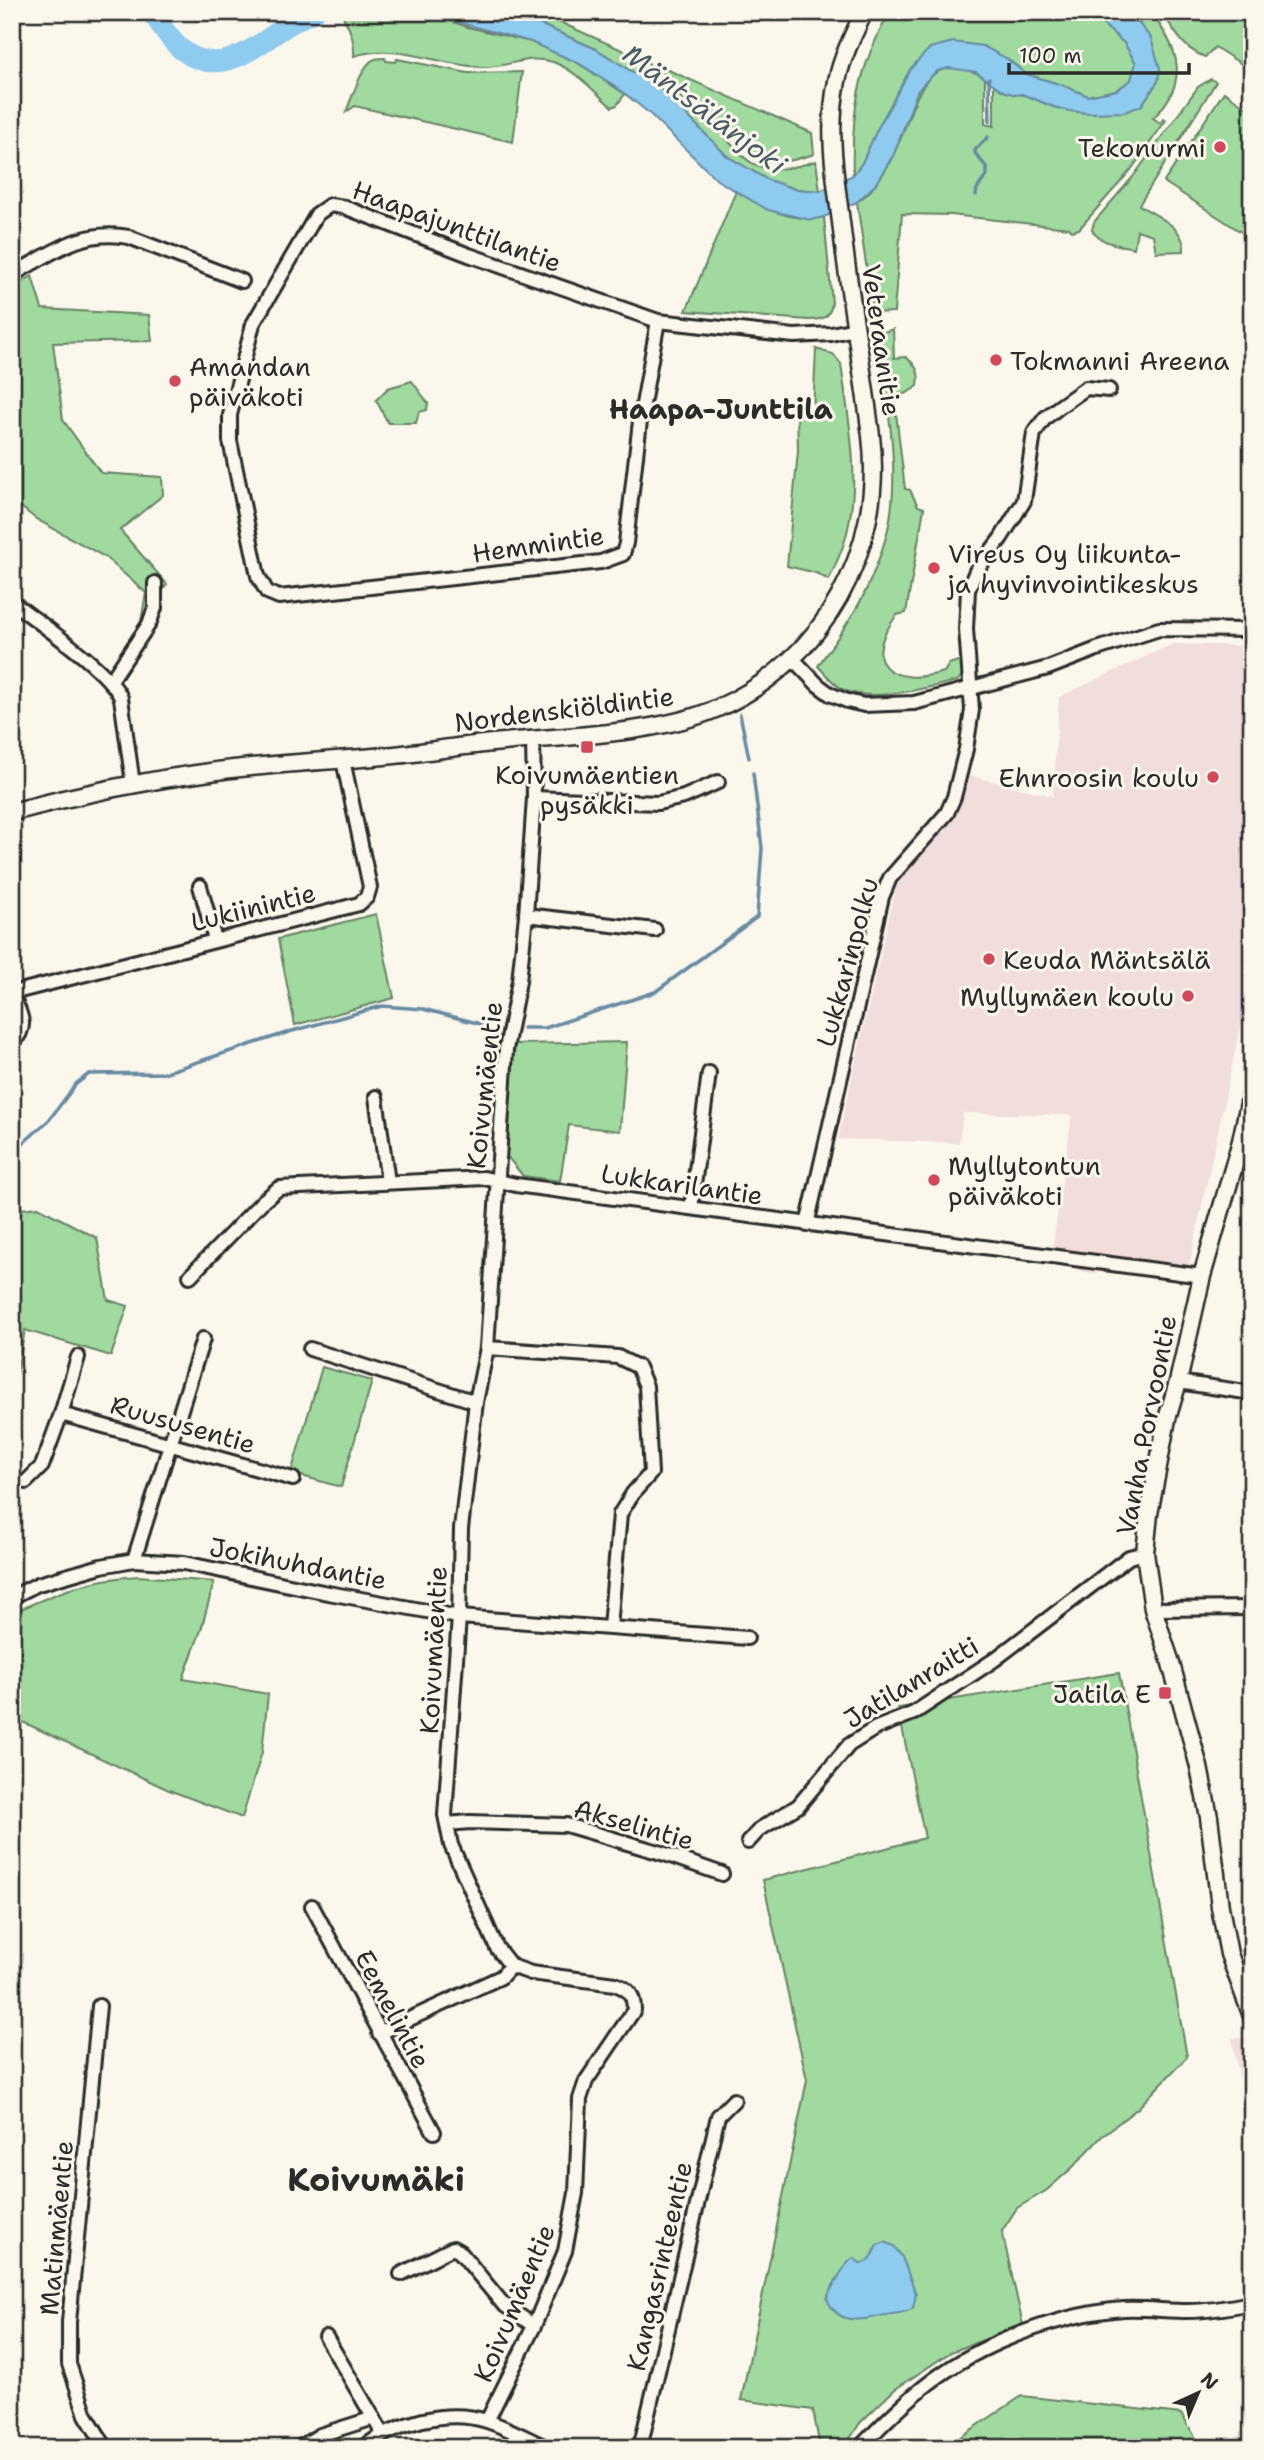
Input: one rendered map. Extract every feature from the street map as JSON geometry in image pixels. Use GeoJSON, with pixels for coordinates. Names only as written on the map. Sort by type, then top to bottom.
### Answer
{"type":"FeatureCollection","features":[{"type":"Feature","properties":{"kind":"main road","name":"Veteraanitie"},"geometry":{"type":"LineString","coordinates":[[793,659],[812,639],[842,594],[860,551],[873,480],[871,440],[831,133],[836,83],[842,60],[864,12]]}},
{"type":"Feature","properties":{"kind":"main road","name":"Nordenskiöldintie"},"geometry":{"type":"LineString","coordinates":[[12,812],[133,784],[218,771],[622,730],[673,722],[706,713],[732,701],[768,680],[793,659]]}},
{"type":"Feature","properties":{"kind":"main road","name":"Vanha Porvoontie"},"geometry":{"type":"LineString","coordinates":[[1252,1089],[1241,1141],[1202,1276],[1167,1419],[1149,1514],[1145,1553],[1153,1609],[1199,1767],[1229,1954],[1252,2016]]}},
{"type":"Feature","properties":{"kind":"street","name":"Haapajunttilantie"},"geometry":{"type":"LineString","coordinates":[[267,592],[255,564],[230,441],[230,415],[253,324],[317,214],[330,205],[344,207],[657,321],[794,336],[855,329]]}},
{"type":"Feature","properties":{"kind":"street"},"geometry":{"type":"LineString","coordinates":[[12,275],[72,242],[111,233],[129,237],[242,281]]}},
{"type":"Feature","properties":{"kind":"street","name":"Hemmintie"},"geometry":{"type":"LineString","coordinates":[[267,592],[279,597],[601,562],[623,554],[642,409],[657,321]]}},
{"type":"Feature","properties":{"kind":"street","name":"Lukkarinpolku"},"geometry":{"type":"LineString","coordinates":[[807,1225],[882,897],[890,878],[947,813],[954,797],[972,710],[967,629],[971,580],[1024,501],[1034,433],[1052,412],[1086,388],[1109,390]]}},
{"type":"Feature","properties":{"kind":"street"},"geometry":{"type":"LineString","coordinates":[[110,681],[149,624],[155,608],[155,583]]}},
{"type":"Feature","properties":{"kind":"street"},"geometry":{"type":"LineString","coordinates":[[12,602],[110,681],[121,698],[133,784]]}},
{"type":"Feature","properties":{"kind":"street"},"geometry":{"type":"LineString","coordinates":[[793,659],[830,694],[847,701],[864,705],[914,703],[1048,668],[1159,629],[1252,630]]}},
{"type":"Feature","properties":{"kind":"street","name":"Koivumäentie"},"geometry":{"type":"LineString","coordinates":[[486,2421],[534,2326],[563,2257],[576,2193],[580,2099],[586,2081],[634,2010],[634,1998],[627,1988],[531,1973],[511,1966],[497,1948],[451,1845],[447,1824],[459,1617],[461,1529],[476,1402],[487,1348],[506,1049],[519,981],[526,915],[534,798],[533,738]]}},
{"type":"Feature","properties":{"kind":"street","name":"Lukiinintie"},"geometry":{"type":"LineString","coordinates":[[12,994],[359,904],[367,897],[370,887],[343,760]]}},
{"type":"Feature","properties":{"kind":"street"},"geometry":{"type":"LineString","coordinates":[[534,798],[658,803],[684,797],[718,782]]}},
{"type":"Feature","properties":{"kind":"street"},"geometry":{"type":"LineString","coordinates":[[200,886],[215,940]]}},
{"type":"Feature","properties":{"kind":"street"},"geometry":{"type":"LineString","coordinates":[[526,915],[655,930]]}},
{"type":"Feature","properties":{"kind":"street"},"geometry":{"type":"LineString","coordinates":[[12,994],[23,1023],[22,1034],[12,1044]]}},
{"type":"Feature","properties":{"kind":"street"},"geometry":{"type":"LineString","coordinates":[[691,1208],[709,1073]]}},
{"type":"Feature","properties":{"kind":"street"},"geometry":{"type":"LineString","coordinates":[[376,1097],[388,1182]]}},
{"type":"Feature","properties":{"kind":"street","name":"Lukkarilantie"},"geometry":{"type":"LineString","coordinates":[[190,1276],[279,1188],[484,1178],[516,1185],[807,1225],[1202,1276]]}},
{"type":"Feature","properties":{"kind":"street"},"geometry":{"type":"LineString","coordinates":[[134,1560],[168,1444],[203,1339]]}},
{"type":"Feature","properties":{"kind":"street"},"geometry":{"type":"LineString","coordinates":[[487,1348],[618,1357],[638,1367],[646,1386],[651,1473],[633,1493],[621,1514],[610,1628]]}},
{"type":"Feature","properties":{"kind":"street"},"geometry":{"type":"LineString","coordinates":[[310,1349],[476,1402]]}},
{"type":"Feature","properties":{"kind":"street"},"geometry":{"type":"LineString","coordinates":[[26,1482],[42,1466],[78,1357]]}},
{"type":"Feature","properties":{"kind":"street"},"geometry":{"type":"LineString","coordinates":[[1178,1382],[1252,1394]]}},
{"type":"Feature","properties":{"kind":"street","name":"Ruususentie"},"geometry":{"type":"LineString","coordinates":[[61,1414],[293,1479]]}},
{"type":"Feature","properties":{"kind":"street","name":"Jatilanraitti"},"geometry":{"type":"LineString","coordinates":[[748,1842],[760,1829],[798,1806],[855,1740],[876,1728],[914,1713],[1004,1653],[1129,1557],[1145,1553]]}},
{"type":"Feature","properties":{"kind":"street","name":"Jokihuhdantie"},"geometry":{"type":"LineString","coordinates":[[12,1597],[38,1584],[134,1560],[184,1563],[459,1617],[747,1638]]}},
{"type":"Feature","properties":{"kind":"street"},"geometry":{"type":"LineString","coordinates":[[1153,1609],[1252,1608]]}},
{"type":"Feature","properties":{"kind":"street","name":"Akselintie"},"geometry":{"type":"LineString","coordinates":[[447,1824],[470,1822],[566,1825],[722,1874]]}},
{"type":"Feature","properties":{"kind":"street","name":"Eemelintie"},"geometry":{"type":"LineString","coordinates":[[312,1906],[434,2132]]}},
{"type":"Feature","properties":{"kind":"street"},"geometry":{"type":"LineString","coordinates":[[379,2033],[501,1977],[511,1966]]}},
{"type":"Feature","properties":{"kind":"street","name":"Matinmäentie"},"geometry":{"type":"LineString","coordinates":[[99,2006],[69,2322],[69,2364],[86,2415],[106,2448]]}},
{"type":"Feature","properties":{"kind":"street","name":"Kangasrinteentie"},"geometry":{"type":"LineString","coordinates":[[639,2448],[718,2116],[734,2100]]}},
{"type":"Feature","properties":{"kind":"street"},"geometry":{"type":"LineString","coordinates":[[401,2274],[453,2248],[460,2252],[503,2304],[534,2326]]}},
{"type":"Feature","properties":{"kind":"street"},"geometry":{"type":"LineString","coordinates":[[859,2448],[890,2417],[943,2373],[983,2350],[1026,2332],[1080,2316],[1124,2309],[1191,2311],[1252,2303]]}},
{"type":"Feature","properties":{"kind":"street"},"geometry":{"type":"LineString","coordinates":[[326,2337],[383,2434]]}},
{"type":"Feature","properties":{"kind":"street"},"geometry":{"type":"LineString","coordinates":[[362,2448],[383,2434],[410,2423],[456,2416],[486,2421],[548,2448]]}},
{"type":"Feature","properties":{"kind":"street"},"geometry":{"type":"LineString","coordinates":[[299,2448],[320,2435],[374,2418]]}},
{"type":"Feature","properties":{"kind":"shaded area"},"geometry":{"type":"Polygon","coordinates":[[[1173,644],[1252,646],[1252,972],[1189,1266],[1092,1273],[1050,1264],[1072,1115],[963,1113],[959,1143],[838,1139],[896,887],[951,815],[970,776],[1053,796],[1059,697],[1173,644]]]}},
{"type":"Feature","properties":{"kind":"shaded area"},"geometry":{"type":"Polygon","coordinates":[[[1232,2038],[1252,2038],[1252,2144],[1232,2038]]]}},
{"type":"Feature","properties":{"kind":"green space"},"geometry":{"type":"Polygon","coordinates":[[[341,12],[426,13],[468,27],[531,42],[578,63],[625,94],[617,105],[612,107],[570,71],[544,60],[485,67],[403,53],[371,52],[354,56],[352,38],[341,12]]]}},
{"type":"Feature","properties":{"kind":"green space"},"geometry":{"type":"Polygon","coordinates":[[[505,12],[537,12],[647,61],[671,89],[752,163],[776,169],[816,161],[820,191],[795,189],[768,180],[727,156],[663,91],[596,49],[528,19],[505,12]]]}},
{"type":"Feature","properties":{"kind":"green space"},"geometry":{"type":"Polygon","coordinates":[[[890,12],[1089,12],[1124,43],[1136,63],[1131,80],[1116,90],[1088,96],[1026,74],[1006,58],[911,68],[862,163],[853,175],[853,131],[859,90],[870,52],[890,12]]]}},
{"type":"Feature","properties":{"kind":"green space"},"geometry":{"type":"Polygon","coordinates":[[[1129,12],[1150,12],[1168,39],[1177,65],[1172,91],[1165,105],[1153,118],[1160,123],[1164,118],[1166,120],[1131,170],[1079,229],[1072,231],[1069,228],[951,215],[902,214],[894,312],[875,313],[857,202],[872,189],[884,172],[928,79],[950,68],[966,69],[985,77],[985,124],[994,126],[994,83],[1008,92],[1076,112],[1109,112],[1141,106],[1158,81],[1139,21],[1129,12]]]}},
{"type":"Feature","properties":{"kind":"green space"},"geometry":{"type":"Polygon","coordinates":[[[1161,12],[1252,12],[1252,71],[1215,47],[1205,57],[1197,53],[1179,38],[1161,12]]]}},
{"type":"Feature","properties":{"kind":"green space"},"geometry":{"type":"Polygon","coordinates":[[[385,58],[386,61],[396,62],[397,59],[468,73],[522,72],[513,142],[355,106],[346,112],[357,83],[369,63],[374,59],[385,58]]]}},
{"type":"Feature","properties":{"kind":"green space"},"geometry":{"type":"Polygon","coordinates":[[[659,66],[812,133],[814,154],[778,161],[757,156],[720,121],[666,77],[659,66]]]}},
{"type":"Feature","properties":{"kind":"green space"},"geometry":{"type":"Polygon","coordinates":[[[1211,79],[1216,82],[1139,205],[1175,229],[1180,235],[1184,251],[1156,252],[1153,235],[1137,230],[1134,248],[1100,238],[1092,230],[1094,222],[1133,177],[1198,87],[1211,79]]]}},
{"type":"Feature","properties":{"kind":"green space","name":"Tekonurmi"},"geometry":{"type":"Polygon","coordinates":[[[1224,92],[1252,111],[1252,239],[1164,182],[1224,92]]]}},
{"type":"Feature","properties":{"kind":"green space"},"geometry":{"type":"Polygon","coordinates":[[[736,191],[778,213],[800,218],[824,217],[832,303],[825,317],[809,320],[686,311],[736,191]]]}},
{"type":"Feature","properties":{"kind":"green space"},"geometry":{"type":"Polygon","coordinates":[[[32,276],[42,309],[149,315],[152,341],[53,343],[63,420],[101,473],[162,477],[163,495],[120,530],[167,584],[140,627],[146,593],[105,557],[36,519],[12,500],[12,288],[32,276]]]}},
{"type":"Feature","properties":{"kind":"green space"},"geometry":{"type":"Polygon","coordinates":[[[893,329],[894,358],[906,357],[915,366],[919,377],[918,386],[907,393],[894,396],[905,489],[910,490],[918,506],[924,508],[906,613],[897,615],[886,632],[881,647],[881,659],[887,668],[896,674],[926,676],[944,672],[949,664],[961,660],[963,671],[957,681],[899,693],[868,695],[842,689],[818,666],[861,600],[877,564],[888,528],[893,496],[892,449],[877,334],[893,329]]]}},
{"type":"Feature","properties":{"kind":"green space"},"geometry":{"type":"Polygon","coordinates":[[[816,349],[833,354],[841,364],[852,452],[853,496],[850,518],[829,580],[816,573],[787,566],[798,451],[797,412],[813,412],[816,349]]]}},
{"type":"Feature","properties":{"kind":"green space"},"geometry":{"type":"Polygon","coordinates":[[[412,381],[428,403],[427,410],[419,412],[416,423],[388,423],[376,400],[388,388],[412,381]]]}},
{"type":"Feature","properties":{"kind":"green space"},"geometry":{"type":"Polygon","coordinates":[[[376,914],[394,998],[295,1025],[278,939],[376,914]]]}},
{"type":"Feature","properties":{"kind":"green space"},"geometry":{"type":"Polygon","coordinates":[[[627,1042],[620,1131],[569,1125],[560,1181],[523,1176],[505,1154],[515,1044],[627,1042]]]}},
{"type":"Feature","properties":{"kind":"green space"},"geometry":{"type":"Polygon","coordinates":[[[38,1207],[97,1238],[108,1300],[128,1306],[111,1356],[25,1330],[16,1378],[12,1378],[12,1210],[38,1207]]]}},
{"type":"Feature","properties":{"kind":"green space"},"geometry":{"type":"Polygon","coordinates":[[[322,1367],[372,1381],[341,1487],[291,1473],[322,1367]]]}},
{"type":"Feature","properties":{"kind":"green space"},"geometry":{"type":"Polygon","coordinates":[[[138,1576],[214,1582],[201,1630],[183,1679],[268,1694],[262,1752],[242,1818],[169,1790],[12,1717],[12,1613],[73,1588],[103,1580],[138,1576]]]}},
{"type":"Feature","properties":{"kind":"green space"},"geometry":{"type":"Polygon","coordinates":[[[1119,1673],[1187,2057],[1138,2108],[1103,2135],[1073,2167],[1047,2190],[1017,2208],[1002,2231],[1023,2325],[951,2352],[894,2390],[860,2423],[844,2448],[820,2448],[813,2410],[741,2400],[807,2080],[763,1880],[925,1838],[898,1708],[1119,1673]]]}},
{"type":"Feature","properties":{"kind":"green space"},"geometry":{"type":"Polygon","coordinates":[[[1022,2396],[1181,2414],[1202,2448],[944,2448],[1022,2396]]]}},
{"type":"Feature","properties":{"kind":"water"},"geometry":{"type":"Polygon","coordinates":[[[421,12],[505,12],[528,19],[596,49],[663,91],[727,156],[768,180],[795,189],[820,191],[853,175],[862,163],[911,68],[930,48],[953,42],[983,46],[1006,58],[1026,74],[1088,96],[1117,90],[1131,80],[1136,63],[1124,43],[1089,12],[1129,12],[1151,38],[1160,69],[1158,81],[1141,106],[1125,112],[1089,113],[1069,111],[1022,94],[1003,91],[976,72],[949,68],[937,71],[917,92],[894,154],[875,185],[857,202],[811,220],[768,210],[717,180],[649,113],[615,86],[578,63],[531,42],[421,12]]]}},
{"type":"Feature","properties":{"kind":"water"},"geometry":{"type":"Polygon","coordinates":[[[885,2242],[894,2246],[902,2257],[916,2294],[913,2308],[860,2320],[838,2314],[827,2299],[842,2271],[853,2258],[860,2263],[867,2261],[872,2257],[877,2245],[885,2242]]]}},
{"type":"Feature","properties":{"kind":"waterway","name":"Mäntsälänjoki"},"geometry":{"type":"LineString","coordinates":[[151,12],[182,50],[200,60],[217,62],[249,50],[297,19],[314,12]]}},
{"type":"Feature","properties":{"kind":"waterway"},"geometry":{"type":"LineString","coordinates":[[989,78],[990,121]]}},
{"type":"Feature","properties":{"kind":"waterway"},"geometry":{"type":"LineString","coordinates":[[976,195],[987,175],[987,168],[975,150],[988,137]]}},
{"type":"Feature","properties":{"kind":"waterway"},"geometry":{"type":"LineString","coordinates":[[740,714],[749,758]]}},
{"type":"Feature","properties":{"kind":"waterway"},"geometry":{"type":"LineString","coordinates":[[523,1028],[545,1028],[655,992],[757,917],[762,848],[753,773]]}},
{"type":"Feature","properties":{"kind":"waterway"},"geometry":{"type":"LineString","coordinates":[[12,1153],[49,1120],[76,1084],[89,1074],[164,1073],[289,1032],[382,1006],[423,1009],[481,1024]]}},
{"type":"Feature","properties":{"kind":"place","name":"Tekonurmi"},"geometry":{"type":"Point","coordinates":[1220,147]}},
{"type":"Feature","properties":{"kind":"place","name":"Tokmanni Areena"},"geometry":{"type":"Point","coordinates":[996,360]}},
{"type":"Feature","properties":{"kind":"place","name":"Amandan päiväkoti"},"geometry":{"type":"Point","coordinates":[175,381]}},
{"type":"Feature","properties":{"kind":"place","name":"Vireus Oy liikunta- ja hyvinvointikeskus"},"geometry":{"type":"Point","coordinates":[934,568]}},
{"type":"Feature","properties":{"kind":"place","name":"Koivumäentien pysäkki"},"geometry":{"type":"Point","coordinates":[587,747]}},
{"type":"Feature","properties":{"kind":"place","name":"Ehnroosin koulu"},"geometry":{"type":"Point","coordinates":[1213,777]}},
{"type":"Feature","properties":{"kind":"place","name":"Keuda Mäntsälä"},"geometry":{"type":"Point","coordinates":[989,959]}},
{"type":"Feature","properties":{"kind":"place","name":"Myllymäen koulu"},"geometry":{"type":"Point","coordinates":[1188,996]}},
{"type":"Feature","properties":{"kind":"place","name":"Myllytontun päiväkoti"},"geometry":{"type":"Point","coordinates":[934,1180]}},
{"type":"Feature","properties":{"kind":"place","name":"Jatila E"},"geometry":{"type":"Point","coordinates":[1165,1693]}},
{"type":"Feature","properties":{"kind":"district","name":"Haapa-Junttila"},"geometry":{"type":"Point","coordinates":[721,409]}},
{"type":"Feature","properties":{"kind":"district","name":"Koivumäki"},"geometry":{"type":"Point","coordinates":[376,2179]}}]}
